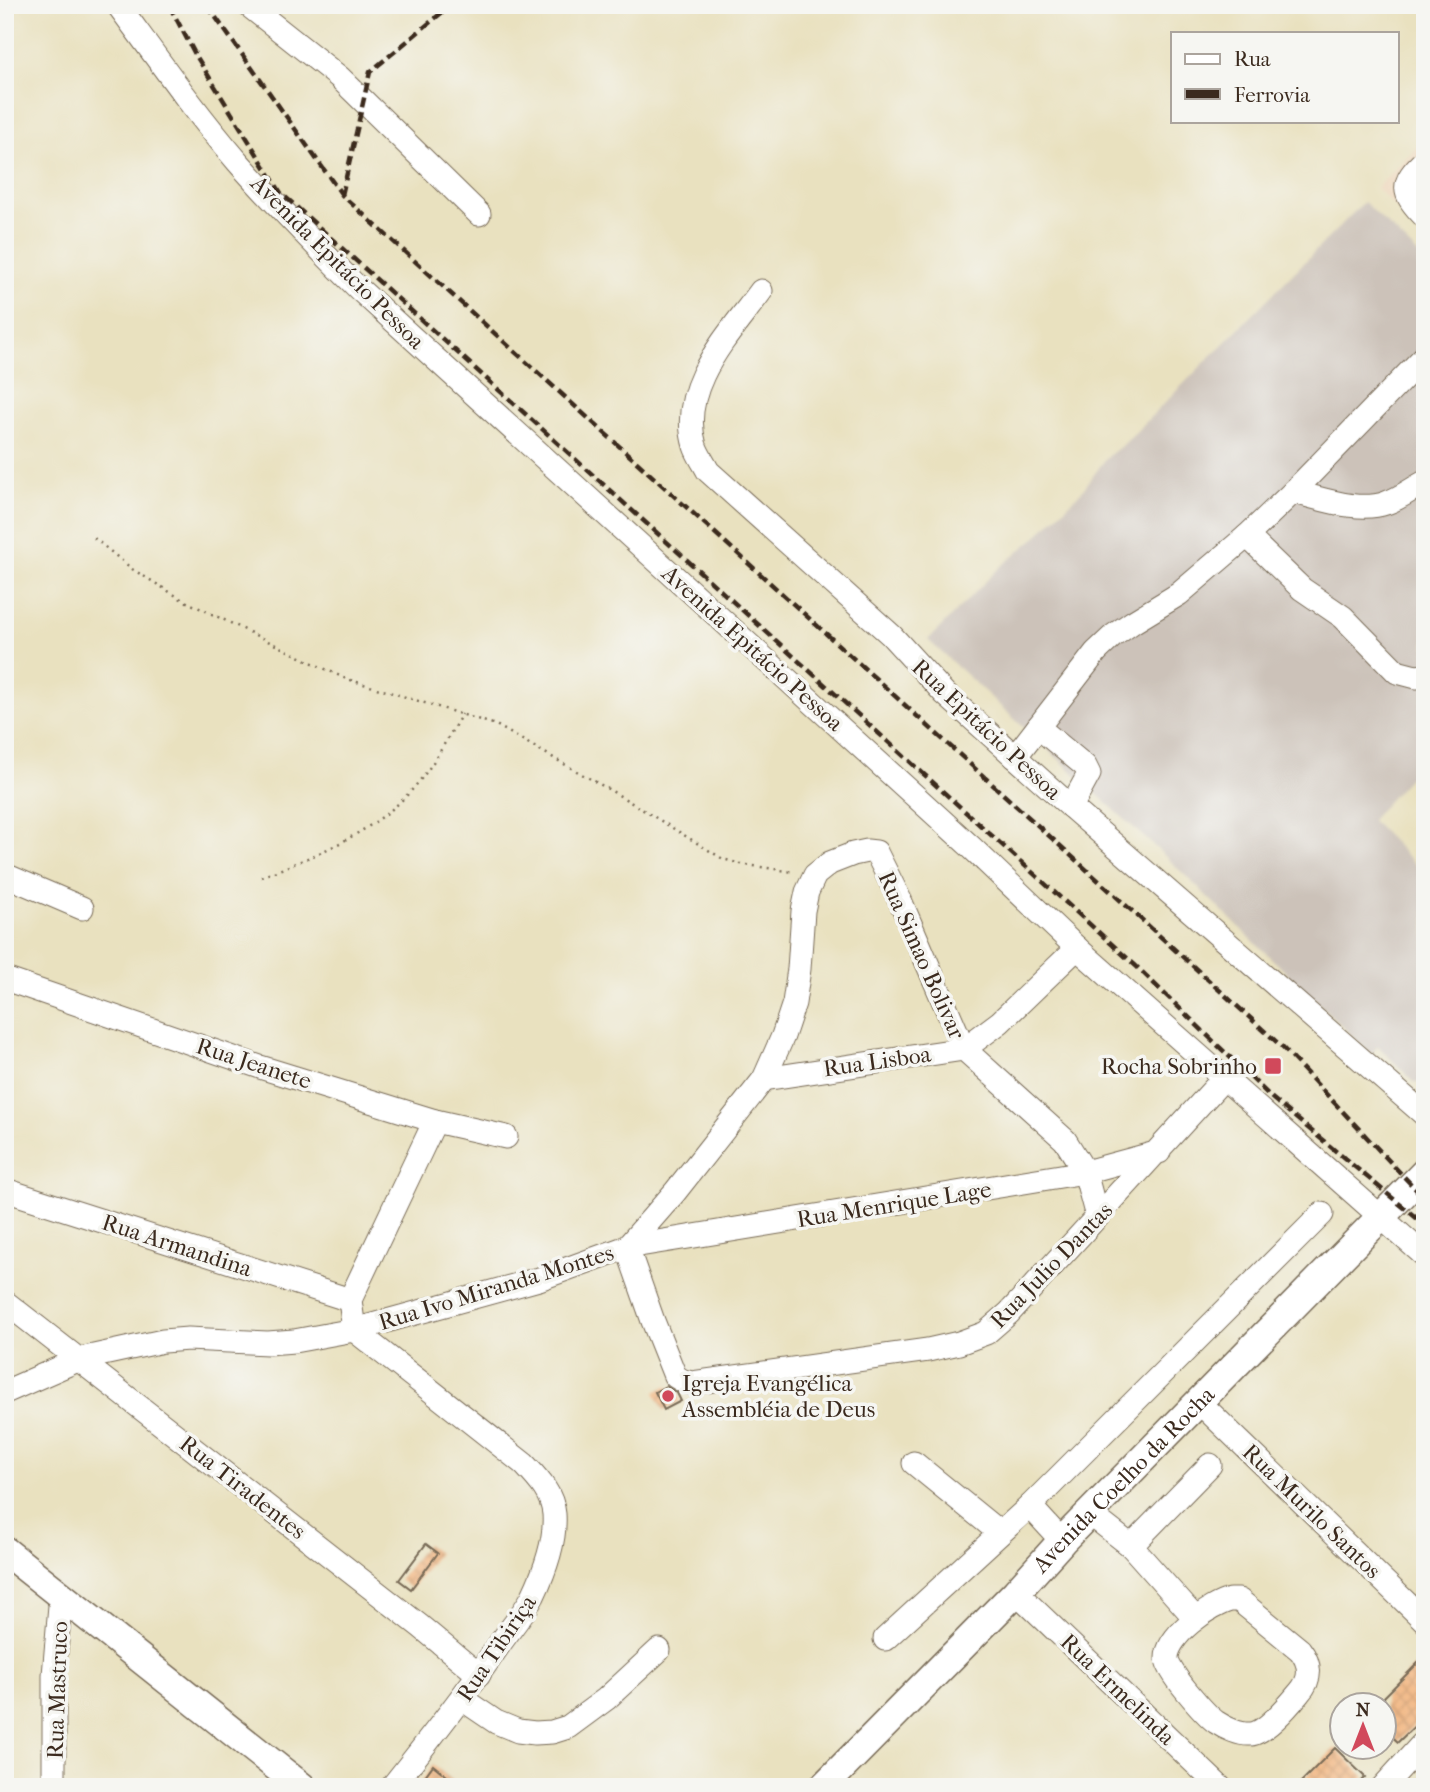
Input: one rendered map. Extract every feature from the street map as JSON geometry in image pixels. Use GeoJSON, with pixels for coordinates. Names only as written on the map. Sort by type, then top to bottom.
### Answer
{"type":"FeatureCollection","features":[{"type":"Feature","properties":{"kind":"main road","name":"Avenida Coelho da Rocha"},"geometry":{"type":"LineString","coordinates":[[828,1785],[1089,1513],[1425,1172]]}},
{"type":"Feature","properties":{"kind":"main road"},"geometry":{"type":"LineString","coordinates":[[5,1551],[289,1781]]}},
{"type":"Feature","properties":{"kind":"street","name":"Avenida Epitácio Pessoa"},"geometry":{"type":"LineString","coordinates":[[118,5],[188,101],[238,162],[360,290],[971,847],[1077,948],[1425,1256]]}},
{"type":"Feature","properties":{"kind":"street"},"geometry":{"type":"LineString","coordinates":[[248,5],[339,77],[479,214]]}},
{"type":"Feature","properties":{"kind":"street"},"geometry":{"type":"LineString","coordinates":[[1425,160],[1409,177],[1405,188],[1408,197],[1425,217]]}},
{"type":"Feature","properties":{"kind":"street","name":"Rua Epitácio Pessoa"},"geometry":{"type":"LineString","coordinates":[[761,291],[705,369],[691,410],[695,447],[708,471],[891,635],[945,694],[1015,757],[1425,1115]]}},
{"type":"Feature","properties":{"kind":"street"},"geometry":{"type":"LineString","coordinates":[[1015,757],[1096,652],[1113,636],[1179,594],[1247,536],[1425,356]]}},
{"type":"Feature","properties":{"kind":"street"},"geometry":{"type":"LineString","coordinates":[[1293,492],[1359,507],[1386,503],[1425,482]]}},
{"type":"Feature","properties":{"kind":"street"},"geometry":{"type":"LineString","coordinates":[[1247,536],[1302,589],[1343,617],[1397,672],[1416,677],[1425,676]]}},
{"type":"Feature","properties":{"kind":"street"},"geometry":{"type":"LineString","coordinates":[[1038,727],[1085,766],[1089,774],[1071,807]]}},
{"type":"Feature","properties":{"kind":"street","name":"Rua Simao Bolivar"},"geometry":{"type":"LineString","coordinates":[[815,875],[830,863],[853,853],[876,852],[900,900],[964,1049],[1065,1140],[1085,1172],[1097,1217]]}},
{"type":"Feature","properties":{"kind":"street"},"geometry":{"type":"LineString","coordinates":[[5,875],[82,908]]}},
{"type":"Feature","properties":{"kind":"street","name":"Rua Ivo Miranda Montes"},"geometry":{"type":"LineString","coordinates":[[5,1392],[80,1359],[163,1341],[188,1339],[268,1343],[354,1330],[538,1279],[627,1247],[675,1192],[764,1079],[794,1003],[803,911],[807,892],[815,875]]}},
{"type":"Feature","properties":{"kind":"street","name":"Rua Lisboa"},"geometry":{"type":"LineString","coordinates":[[764,1079],[964,1049],[1000,1023],[1077,948]]}},
{"type":"Feature","properties":{"kind":"street","name":"Rua Jeanete"},"geometry":{"type":"LineString","coordinates":[[5,979],[260,1067],[436,1121],[506,1137]]}},
{"type":"Feature","properties":{"kind":"street","name":"Rua Julio Dantas"},"geometry":{"type":"LineString","coordinates":[[627,1247],[653,1321],[676,1376],[683,1381],[692,1382],[928,1350],[959,1343],[986,1333],[1009,1313],[1224,1078]]}},
{"type":"Feature","properties":{"kind":"street"},"geometry":{"type":"LineString","coordinates":[[354,1330],[350,1300],[436,1121]]}},
{"type":"Feature","properties":{"kind":"street","name":"Rua Menrique Lage"},"geometry":{"type":"LineString","coordinates":[[627,1247],[1085,1172],[1159,1152]]}},
{"type":"Feature","properties":{"kind":"street","name":"Rua Armandina"},"geometry":{"type":"LineString","coordinates":[[5,1190],[350,1300]]}},
{"type":"Feature","properties":{"kind":"street"},"geometry":{"type":"LineString","coordinates":[[885,1639],[1030,1506],[1322,1214]]}},
{"type":"Feature","properties":{"kind":"street","name":"Rua Tiradentes"},"geometry":{"type":"LineString","coordinates":[[5,1301],[479,1675]]}},
{"type":"Feature","properties":{"kind":"street","name":"Rua Tibiriça"},"geometry":{"type":"LineString","coordinates":[[354,1330],[524,1464],[541,1482],[554,1513],[554,1534],[545,1567],[532,1598],[462,1699],[393,1787]]}},
{"type":"Feature","properties":{"kind":"street","name":"Rua Murilo Santos"},"geometry":{"type":"LineString","coordinates":[[1199,1402],[1425,1621]]}},
{"type":"Feature","properties":{"kind":"street"},"geometry":{"type":"LineString","coordinates":[[914,1463],[1000,1533]]}},
{"type":"Feature","properties":{"kind":"street"},"geometry":{"type":"LineString","coordinates":[[1131,1546],[1210,1465]]}},
{"type":"Feature","properties":{"kind":"street"},"geometry":{"type":"LineString","coordinates":[[1030,1506],[1062,1541]]}},
{"type":"Feature","properties":{"kind":"street"},"geometry":{"type":"LineString","coordinates":[[1089,1513],[1131,1546],[1195,1618]]}},
{"type":"Feature","properties":{"kind":"street","name":"Rua Ermelinda"},"geometry":{"type":"LineString","coordinates":[[1016,1592],[1220,1787]]}},
{"type":"Feature","properties":{"kind":"street","name":"Rua Mastruco"},"geometry":{"type":"LineString","coordinates":[[54,1787],[54,1675],[61,1594]]}},
{"type":"Feature","properties":{"kind":"street"},"geometry":{"type":"LineString","coordinates":[[1239,1600],[1300,1650],[1307,1660],[1310,1675],[1302,1691],[1263,1730],[1252,1734],[1237,1732],[1216,1721],[1174,1675],[1167,1662],[1168,1648],[1195,1618],[1221,1602],[1239,1600]]}},
{"type":"Feature","properties":{"kind":"street"},"geometry":{"type":"LineString","coordinates":[[462,1699],[496,1722],[518,1731],[552,1732],[568,1727],[606,1699],[659,1650]]}},
{"type":"Feature","properties":{"kind":"street"},"geometry":{"type":"LineString","coordinates":[[1383,1787],[1425,1741]]}},
{"type":"Feature","properties":{"kind":"path"},"geometry":{"type":"LineString","coordinates":[[94,538],[132,569],[183,600],[344,678],[496,725],[518,736],[723,859],[815,875]]}},
{"type":"Feature","properties":{"kind":"path"},"geometry":{"type":"LineString","coordinates":[[261,877],[344,842],[386,814],[421,779],[462,714]]}},
{"type":"Feature","properties":{"kind":"shaded area"},"geometry":{"type":"Polygon","coordinates":[[[1425,139],[1425,237],[1376,188],[1425,139]]]}},
{"type":"Feature","properties":{"kind":"shaded area"},"geometry":{"type":"Polygon","coordinates":[[[1364,202],[1425,261],[1425,760],[1371,820],[1425,874],[1425,1084],[1414,1082],[1378,1046],[1371,1054],[1166,857],[928,640],[999,568],[1035,538],[1082,491],[1107,457],[1125,443],[1364,202]]]}},
{"type":"Feature","properties":{"kind":"building","name":"Igreja Evangélica Assembléia de Deus"},"geometry":{"type":"Polygon","coordinates":[[[666,1386],[677,1393],[681,1401],[664,1410],[655,1392],[666,1386]]]}},
{"type":"Feature","properties":{"kind":"building"},"geometry":{"type":"Polygon","coordinates":[[[426,1544],[438,1553],[411,1589],[399,1580],[426,1544]]]}},
{"type":"Feature","properties":{"kind":"building"},"geometry":{"type":"Polygon","coordinates":[[[1425,1656],[1425,1716],[1398,1742],[1398,1690],[1391,1690],[1425,1656]]]}},
{"type":"Feature","properties":{"kind":"building"},"geometry":{"type":"Polygon","coordinates":[[[1328,1755],[1328,1760],[1347,1760],[1365,1777],[1355,1787],[1296,1787],[1328,1755]]]}},
{"type":"Feature","properties":{"kind":"building"},"geometry":{"type":"Polygon","coordinates":[[[433,1765],[461,1787],[417,1787],[433,1765]]]}},
{"type":"Feature","properties":{"kind":"railway"},"geometry":{"type":"LineString","coordinates":[[5,23],[7,5]]}},
{"type":"Feature","properties":{"kind":"railway"},"geometry":{"type":"LineString","coordinates":[[169,5],[195,54],[281,193],[1136,966],[1273,1099],[1425,1225]]}},
{"type":"Feature","properties":{"kind":"railway"},"geometry":{"type":"LineString","coordinates":[[207,5],[342,195],[1280,1045],[1425,1199]]}},
{"type":"Feature","properties":{"kind":"railway"},"geometry":{"type":"LineString","coordinates":[[342,195],[370,72],[451,5]]}},
{"type":"Feature","properties":{"kind":"place","name":"Rocha Sobrinho"},"geometry":{"type":"Point","coordinates":[1273,1066]}},
{"type":"Feature","properties":{"kind":"place","name":"Igreja Evangélica Assembléia de Deus"},"geometry":{"type":"Point","coordinates":[668,1396]}}]}
